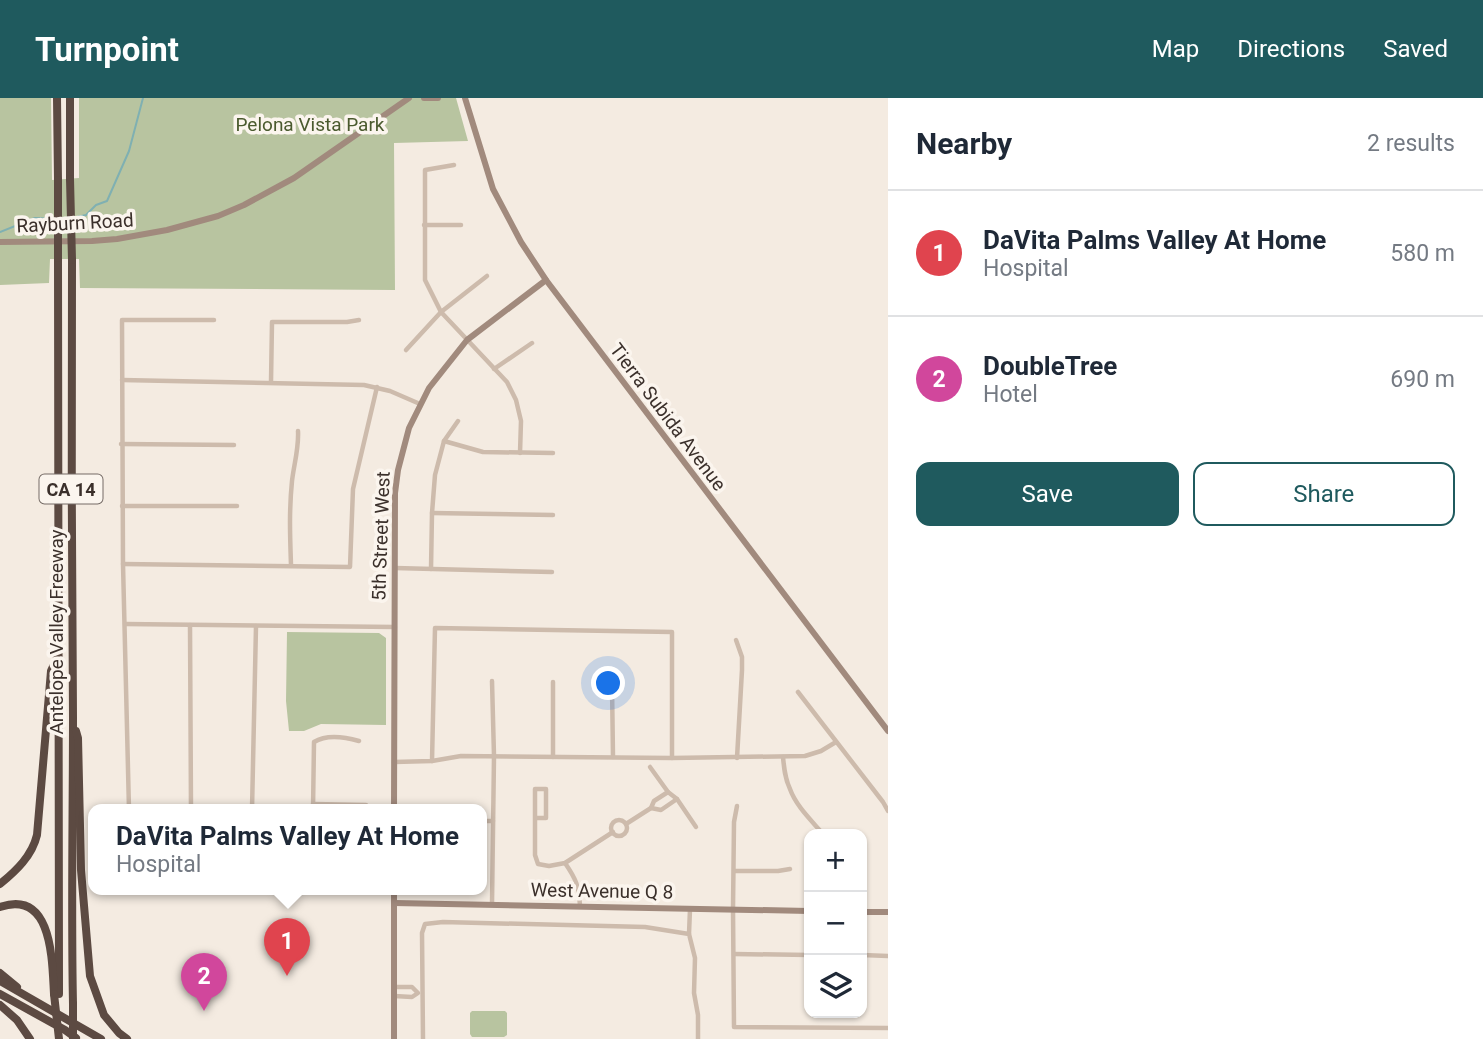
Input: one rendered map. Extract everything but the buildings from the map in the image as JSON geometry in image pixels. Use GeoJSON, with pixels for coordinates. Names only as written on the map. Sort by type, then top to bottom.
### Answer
{"type":"FeatureCollection","features":[{"type":"Feature","properties":{"kind":"highway","name":"Antelope Valley Freeway"},"geometry":{"type":"LineString","coordinates":[[57,98],[59,653],[56,994],[59,1039]]}},
{"type":"Feature","properties":{"kind":"highway","name":"Antelope Valley Freeway"},"geometry":{"type":"LineString","coordinates":[[70,98],[73,719],[71,918],[75,1039]]}},
{"type":"Feature","properties":{"kind":"highway"},"geometry":{"type":"LineString","coordinates":[[0,884],[24,862],[34,848],[51,671],[59,653]]}},
{"type":"Feature","properties":{"kind":"highway"},"geometry":{"type":"LineString","coordinates":[[73,719],[78,737],[81,870],[90,976],[104,1015],[127,1039]]}},
{"type":"Feature","properties":{"kind":"highway"},"geometry":{"type":"LineString","coordinates":[[0,907],[20,904],[33,909],[41,918],[46,930],[56,994]]}},
{"type":"Feature","properties":{"kind":"highway"},"geometry":{"type":"LineString","coordinates":[[0,973],[33,1000]]}},
{"type":"Feature","properties":{"kind":"highway"},"geometry":{"type":"LineString","coordinates":[[0,981],[101,1039]]}},
{"type":"Feature","properties":{"kind":"highway"},"geometry":{"type":"LineString","coordinates":[[0,994],[65,1030],[75,1039]]}},
{"type":"Feature","properties":{"kind":"highway"},"geometry":{"type":"LineString","coordinates":[[0,1005],[17,1020],[30,1039]]}},
{"type":"Feature","properties":{"kind":"street","name":"Rayburn Road"},"geometry":{"type":"LineString","coordinates":[[0,242],[117,239],[167,230],[218,216],[294,178],[409,98]]}},
{"type":"Feature","properties":{"kind":"street"},"geometry":{"type":"LineString","coordinates":[[424,98],[438,98]]}},
{"type":"Feature","properties":{"kind":"street","name":"Tierra Subida Avenue"},"geometry":{"type":"LineString","coordinates":[[465,98],[493,188],[546,281],[888,732]]}},
{"type":"Feature","properties":{"kind":"street"},"geometry":{"type":"LineString","coordinates":[[454,165],[425,170],[425,280],[441,312],[508,382],[522,421],[520,453]]}},
{"type":"Feature","properties":{"kind":"street"},"geometry":{"type":"LineString","coordinates":[[424,225],[461,225]]}},
{"type":"Feature","properties":{"kind":"street"},"geometry":{"type":"LineString","coordinates":[[407,350],[441,312],[487,276]]}},
{"type":"Feature","properties":{"kind":"street","name":"5th Street West"},"geometry":{"type":"LineString","coordinates":[[394,804],[395,512],[398,470],[409,428],[440,372],[467,340],[546,281]]}},
{"type":"Feature","properties":{"kind":"street"},"geometry":{"type":"LineString","coordinates":[[129,804],[121,444],[122,320],[214,320]]}},
{"type":"Feature","properties":{"kind":"street"},"geometry":{"type":"LineString","coordinates":[[271,382],[272,322],[359,320]]}},
{"type":"Feature","properties":{"kind":"street"},"geometry":{"type":"LineString","coordinates":[[494,369],[532,343]]}},
{"type":"Feature","properties":{"kind":"street"},"geometry":{"type":"LineString","coordinates":[[122,380],[344,384],[377,387],[420,404]]}},
{"type":"Feature","properties":{"kind":"street"},"geometry":{"type":"LineString","coordinates":[[123,564],[351,567],[353,489],[377,387]]}},
{"type":"Feature","properties":{"kind":"street"},"geometry":{"type":"LineString","coordinates":[[431,569],[435,475],[444,441],[458,421]]}},
{"type":"Feature","properties":{"kind":"street"},"geometry":{"type":"LineString","coordinates":[[291,565],[289,516],[299,442],[298,431]]}},
{"type":"Feature","properties":{"kind":"street"},"geometry":{"type":"LineString","coordinates":[[444,441],[483,452],[553,453]]}},
{"type":"Feature","properties":{"kind":"street"},"geometry":{"type":"LineString","coordinates":[[121,444],[234,445]]}},
{"type":"Feature","properties":{"kind":"street"},"geometry":{"type":"LineString","coordinates":[[122,506],[237,506]]}},
{"type":"Feature","properties":{"kind":"street"},"geometry":{"type":"LineString","coordinates":[[432,513],[553,515]]}},
{"type":"Feature","properties":{"kind":"street"},"geometry":{"type":"LineString","coordinates":[[396,568],[552,572]]}},
{"type":"Feature","properties":{"kind":"street"},"geometry":{"type":"LineString","coordinates":[[125,624],[395,627]]}},
{"type":"Feature","properties":{"kind":"street"},"geometry":{"type":"LineString","coordinates":[[190,625],[191,804]]}},
{"type":"Feature","properties":{"kind":"street"},"geometry":{"type":"LineString","coordinates":[[253,804],[256,626]]}},
{"type":"Feature","properties":{"kind":"street"},"geometry":{"type":"LineString","coordinates":[[432,761],[435,628],[672,632],[673,758]]}},
{"type":"Feature","properties":{"kind":"street"},"geometry":{"type":"LineString","coordinates":[[736,640],[742,670],[737,758]]}},
{"type":"Feature","properties":{"kind":"street"},"geometry":{"type":"LineString","coordinates":[[492,681],[492,904]]}},
{"type":"Feature","properties":{"kind":"street"},"geometry":{"type":"LineString","coordinates":[[553,682],[553,757]]}},
{"type":"Feature","properties":{"kind":"street"},"geometry":{"type":"LineString","coordinates":[[612,685],[613,757]]}},
{"type":"Feature","properties":{"kind":"street"},"geometry":{"type":"LineString","coordinates":[[798,692],[888,811]]}},
{"type":"Feature","properties":{"kind":"street"},"geometry":{"type":"LineString","coordinates":[[313,804],[314,742],[322,737],[359,741]]}},
{"type":"Feature","properties":{"kind":"street"},"geometry":{"type":"LineString","coordinates":[[394,762],[432,761],[461,756],[783,757],[805,756],[836,742]]}},
{"type":"Feature","properties":{"kind":"street"},"geometry":{"type":"LineString","coordinates":[[783,757],[790,791],[819,829]]}},
{"type":"Feature","properties":{"kind":"street"},"geometry":{"type":"LineString","coordinates":[[650,767],[696,827]]}},
{"type":"Feature","properties":{"kind":"street"},"geometry":{"type":"LineString","coordinates":[[535,818],[546,818],[546,789],[535,789],[535,818],[535,855],[538,864],[549,866],[565,863],[613,832]]}},
{"type":"Feature","properties":{"kind":"street"},"geometry":{"type":"LineString","coordinates":[[626,824],[651,808],[654,801],[668,792]]}},
{"type":"Feature","properties":{"kind":"street"},"geometry":{"type":"LineString","coordinates":[[651,808],[661,810],[677,799]]}},
{"type":"Feature","properties":{"kind":"street"},"geometry":{"type":"LineString","coordinates":[[737,806],[734,822],[734,1027],[888,1028]]}},
{"type":"Feature","properties":{"kind":"street"},"geometry":{"type":"LineString","coordinates":[[487,821],[493,821]]}},
{"type":"Feature","properties":{"kind":"street"},"geometry":{"type":"LineString","coordinates":[[613,832],[612,825],[615,822],[622,821],[626,824]]}},
{"type":"Feature","properties":{"kind":"street"},"geometry":{"type":"LineString","coordinates":[[613,832],[617,835],[624,834],[626,824]]}},
{"type":"Feature","properties":{"kind":"street"},"geometry":{"type":"LineString","coordinates":[[565,863],[577,882],[580,906]]}},
{"type":"Feature","properties":{"kind":"street"},"geometry":{"type":"LineString","coordinates":[[734,871],[790,869]]}},
{"type":"Feature","properties":{"kind":"street"},"geometry":{"type":"LineString","coordinates":[[394,895],[394,1039]]}},
{"type":"Feature","properties":{"kind":"street","name":"West Avenue Q 8"},"geometry":{"type":"LineString","coordinates":[[394,903],[804,911]]}},
{"type":"Feature","properties":{"kind":"street"},"geometry":{"type":"LineString","coordinates":[[690,909],[689,934],[695,958],[694,993],[698,1039]]}},
{"type":"Feature","properties":{"kind":"street"},"geometry":{"type":"LineString","coordinates":[[867,912],[888,912]]}},
{"type":"Feature","properties":{"kind":"street"},"geometry":{"type":"LineString","coordinates":[[423,1039],[420,993],[422,933],[425,924],[443,922],[645,927],[689,934]]}},
{"type":"Feature","properties":{"kind":"street"},"geometry":{"type":"LineString","coordinates":[[734,954],[804,955]]}},
{"type":"Feature","properties":{"kind":"street"},"geometry":{"type":"LineString","coordinates":[[867,956],[888,956]]}},
{"type":"Feature","properties":{"kind":"street"},"geometry":{"type":"LineString","coordinates":[[394,987],[412,987],[420,993]]}},
{"type":"Feature","properties":{"kind":"street"},"geometry":{"type":"LineString","coordinates":[[394,996],[412,997],[420,993]]}},
{"type":"Feature","properties":{"kind":"green space","name":"Pelona Vista Park"},"geometry":{"type":"Polygon","coordinates":[[[0,98],[51,98],[52,180],[79,178],[79,98],[456,98],[468,141],[394,143],[395,290],[80,288],[79,259],[50,259],[49,283],[0,285],[0,98]]]}},
{"type":"Feature","properties":{"kind":"green space"},"geometry":{"type":"Polygon","coordinates":[[[287,632],[379,633],[386,638],[386,725],[321,724],[304,731],[289,731],[286,701],[287,632]]]}},
{"type":"Feature","properties":{"kind":"green space"},"geometry":{"type":"Polygon","coordinates":[[[472,1011],[505,1011],[507,1035],[472,1037],[472,1011]]]}},
{"type":"Feature","properties":{"kind":"waterway"},"geometry":{"type":"LineString","coordinates":[[72,218],[86,215],[96,205],[107,201],[129,151],[143,98]]}},
{"type":"Feature","properties":{"kind":"waterway"},"geometry":{"type":"LineString","coordinates":[[0,232],[35,218],[56,219]]}},
{"type":"Feature","properties":{"kind":"place","name":"DaVita Palms Valley At Home"},"geometry":{"type":"Point","coordinates":[287,976]}},
{"type":"Feature","properties":{"kind":"place","name":"DoubleTree"},"geometry":{"type":"Point","coordinates":[204,1011]}}]}
